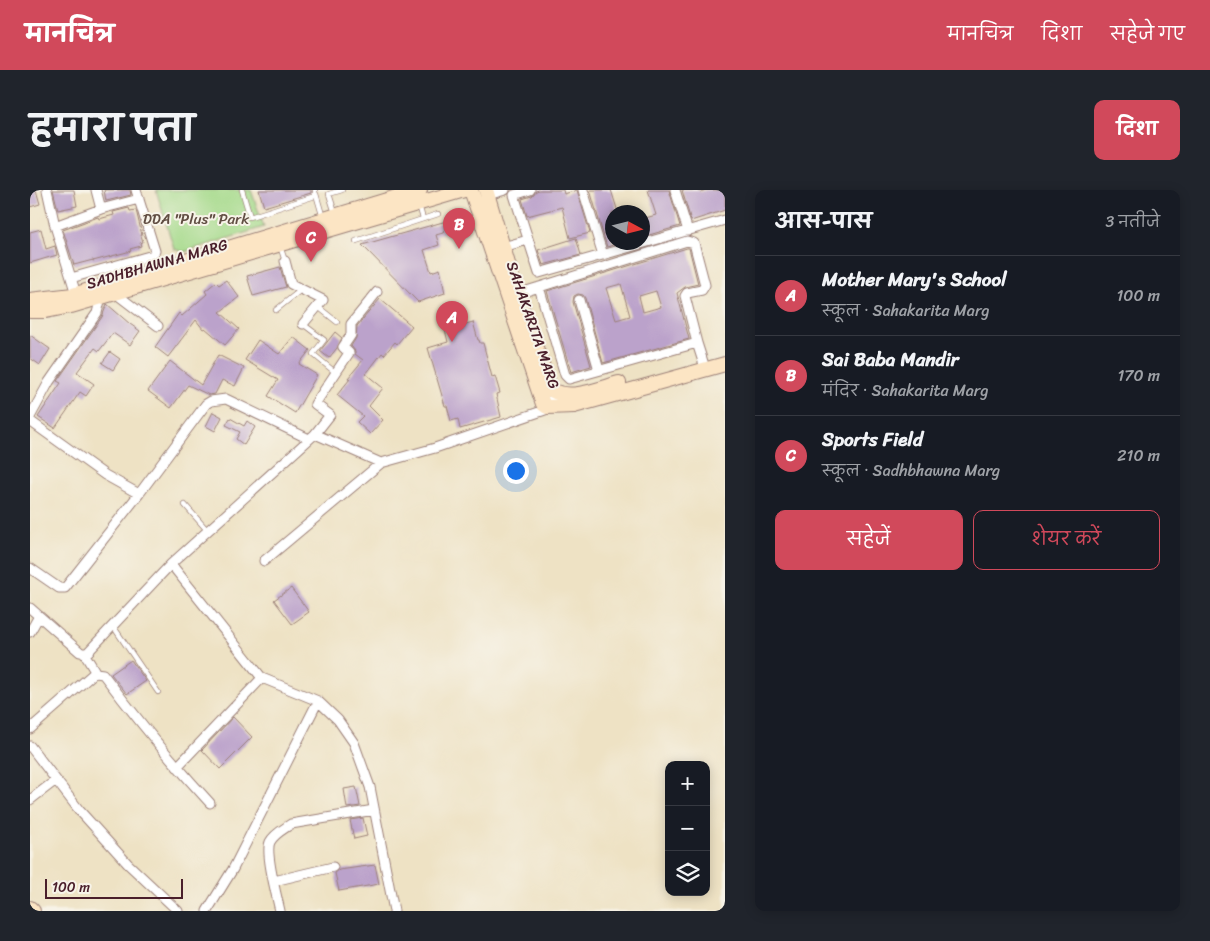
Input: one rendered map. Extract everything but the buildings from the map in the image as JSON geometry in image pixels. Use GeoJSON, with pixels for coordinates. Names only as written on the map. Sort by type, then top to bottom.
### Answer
{"type":"FeatureCollection","features":[{"type":"Feature","properties":{"kind":"street"},"geometry":{"type":"LineString","coordinates":[[48,190],[56,226],[76,294]]}},
{"type":"Feature","properties":{"kind":"street"},"geometry":{"type":"LineString","coordinates":[[96,190],[101,209]]}},
{"type":"Feature","properties":{"kind":"street","name":"SADHBHAWNA MARG"},"geometry":{"type":"LineString","coordinates":[[31,310],[47,299],[76,294],[329,217],[419,197],[464,190]]}},
{"type":"Feature","properties":{"kind":"street","name":"SAHAKARITA MARG"},"geometry":{"type":"LineString","coordinates":[[471,190],[543,404],[552,407],[574,406],[704,365],[725,356]]}},
{"type":"Feature","properties":{"kind":"street"},"geometry":{"type":"LineString","coordinates":[[487,193],[505,190]]}},
{"type":"Feature","properties":{"kind":"street"},"geometry":{"type":"LineString","coordinates":[[530,190],[514,195],[539,274],[725,220]]}},
{"type":"Feature","properties":{"kind":"street"},"geometry":{"type":"LineString","coordinates":[[583,190],[603,255]]}},
{"type":"Feature","properties":{"kind":"street"},"geometry":{"type":"LineString","coordinates":[[675,190],[688,231]]}},
{"type":"Feature","properties":{"kind":"street","name":"SAHAKARITA MARG"},"geometry":{"type":"LineString","coordinates":[[487,193],[517,294],[551,390],[571,396],[704,365],[725,364]]}},
{"type":"Feature","properties":{"kind":"street"},"geometry":{"type":"LineString","coordinates":[[56,226],[137,194],[155,252],[153,255],[71,278]]}},
{"type":"Feature","properties":{"kind":"street","name":"SADHBHAWNA MARG"},"geometry":{"type":"LineString","coordinates":[[31,310],[46,311],[71,306],[280,244],[419,197]]}},
{"type":"Feature","properties":{"kind":"street"},"geometry":{"type":"LineString","coordinates":[[503,247],[528,240]]}},
{"type":"Feature","properties":{"kind":"street"},"geometry":{"type":"LineString","coordinates":[[517,294],[691,241],[694,243],[705,285],[702,290],[687,293],[685,296],[704,365]]}},
{"type":"Feature","properties":{"kind":"street"},"geometry":{"type":"LineString","coordinates":[[285,261],[291,284],[323,300],[303,324]]}},
{"type":"Feature","properties":{"kind":"street"},"geometry":{"type":"LineString","coordinates":[[539,287],[567,378],[569,379],[697,344]]}},
{"type":"Feature","properties":{"kind":"street"},"geometry":{"type":"LineString","coordinates":[[84,653],[171,564],[312,437],[330,415],[315,404],[349,353],[343,347],[351,335],[351,324],[377,292]]}},
{"type":"Feature","properties":{"kind":"street"},"geometry":{"type":"LineString","coordinates":[[115,293],[158,326]]}},
{"type":"Feature","properties":{"kind":"street"},"geometry":{"type":"LineString","coordinates":[[30,417],[49,382],[97,313],[101,297]]}},
{"type":"Feature","properties":{"kind":"street"},"geometry":{"type":"LineString","coordinates":[[579,300],[599,370]]}},
{"type":"Feature","properties":{"kind":"street"},"geometry":{"type":"LineString","coordinates":[[264,561],[381,463],[435,448],[552,407],[556,393]]}},
{"type":"Feature","properties":{"kind":"street"},"geometry":{"type":"LineString","coordinates":[[30,568],[59,588],[66,588],[206,404],[211,401],[226,398],[312,437],[381,463]]}},
{"type":"Feature","properties":{"kind":"street"},"geometry":{"type":"LineString","coordinates":[[30,421],[105,476],[139,494]]}},
{"type":"Feature","properties":{"kind":"street"},"geometry":{"type":"LineString","coordinates":[[171,564],[262,678],[318,701],[338,720],[354,743],[370,787],[394,911]]}},
{"type":"Feature","properties":{"kind":"street"},"geometry":{"type":"LineString","coordinates":[[30,608],[80,652],[84,653],[96,673]]}},
{"type":"Feature","properties":{"kind":"street"},"geometry":{"type":"LineString","coordinates":[[30,632],[39,616]]}},
{"type":"Feature","properties":{"kind":"street"},"geometry":{"type":"LineString","coordinates":[[30,729],[96,673],[103,674],[177,768],[210,804]]}},
{"type":"Feature","properties":{"kind":"street"},"geometry":{"type":"LineString","coordinates":[[177,768],[262,678]]}},
{"type":"Feature","properties":{"kind":"street"},"geometry":{"type":"LineString","coordinates":[[207,911],[232,869],[318,701]]}},
{"type":"Feature","properties":{"kind":"street"},"geometry":{"type":"LineString","coordinates":[[32,752],[79,810],[128,864],[178,911]]}},
{"type":"Feature","properties":{"kind":"street"},"geometry":{"type":"LineString","coordinates":[[30,800],[56,780]]}},
{"type":"Feature","properties":{"kind":"street"},"geometry":{"type":"LineString","coordinates":[[280,911],[268,852],[270,841],[291,824],[374,810]]}},
{"type":"Feature","properties":{"kind":"street"},"geometry":{"type":"LineString","coordinates":[[274,881],[333,867]]}},
{"type":"Feature","properties":{"kind":"street"},"geometry":{"type":"LineString","coordinates":[[30,908],[33,911]]}},
{"type":"Feature","properties":{"kind":"lane"},"geometry":{"type":"LineString","coordinates":[[242,190],[250,217],[314,196],[315,192],[329,217]]}},
{"type":"Feature","properties":{"kind":"lane"},"geometry":{"type":"LineString","coordinates":[[329,217],[329,194],[342,190]]}},
{"type":"Feature","properties":{"kind":"lane"},"geometry":{"type":"LineString","coordinates":[[419,197],[423,219]]}},
{"type":"Feature","properties":{"kind":"lane"},"geometry":{"type":"LineString","coordinates":[[356,240],[438,214]]}},
{"type":"Feature","properties":{"kind":"lane"},"geometry":{"type":"LineString","coordinates":[[280,244],[285,261]]}},
{"type":"Feature","properties":{"kind":"lane"},"geometry":{"type":"LineString","coordinates":[[276,310],[302,289]]}},
{"type":"Feature","properties":{"kind":"lane"},"geometry":{"type":"LineString","coordinates":[[318,306],[337,322]]}},
{"type":"Feature","properties":{"kind":"lane"},"geometry":{"type":"LineString","coordinates":[[303,324],[324,340],[312,354],[336,373]]}},
{"type":"Feature","properties":{"kind":"lane"},"geometry":{"type":"LineString","coordinates":[[185,506],[207,530]]}},
{"type":"Feature","properties":{"kind":"lane"},"geometry":{"type":"LineString","coordinates":[[112,625],[158,692]]}},
{"type":"Feature","properties":{"kind":"green space","name":"DDA \"Plus\" Park"},"geometry":{"type":"Polygon","coordinates":[[[156,190],[251,190],[264,227],[184,252],[174,249],[156,190]]]}},
{"type":"Feature","properties":{"kind":"place","name":"Sai Baba Mandir"},"geometry":{"type":"Point","coordinates":[459,249]}},
{"type":"Feature","properties":{"kind":"place","name":"Sports Field"},"geometry":{"type":"Point","coordinates":[311,262]}},
{"type":"Feature","properties":{"kind":"place","name":"Mother Mary's School"},"geometry":{"type":"Point","coordinates":[452,342]}}]}
